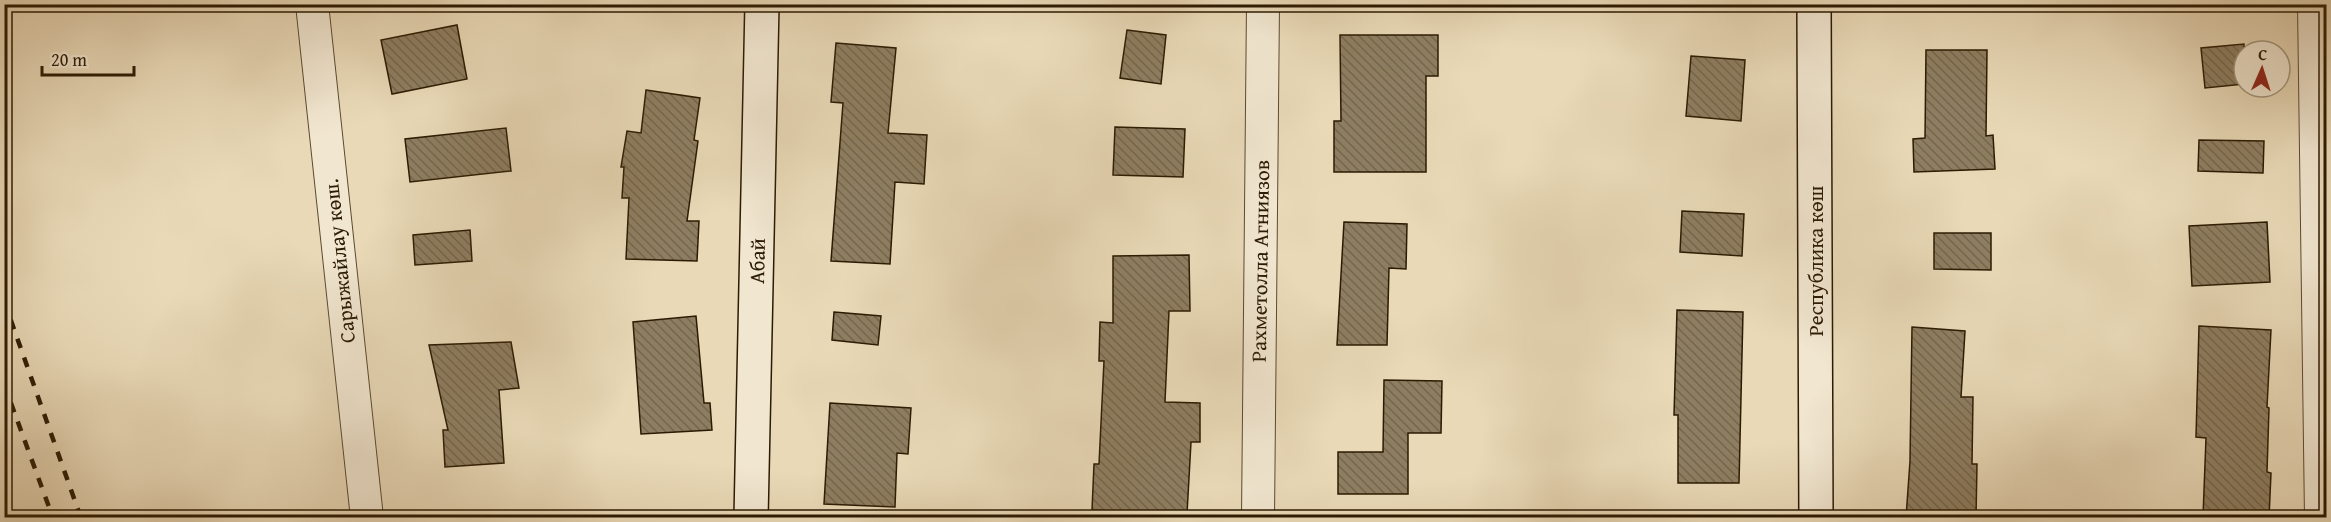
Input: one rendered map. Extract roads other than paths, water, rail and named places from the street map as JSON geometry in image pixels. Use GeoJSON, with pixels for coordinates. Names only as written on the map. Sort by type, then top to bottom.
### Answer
{"type":"FeatureCollection","features":[{"type":"Feature","properties":{"kind":"main road","name":"Абай"},"geometry":{"type":"LineString","coordinates":[[751,518],[762,4]]}},
{"type":"Feature","properties":{"kind":"main road","name":"Республика көш"},"geometry":{"type":"LineString","coordinates":[[1814,4],[1816,518]]}},
{"type":"Feature","properties":{"kind":"street","name":"Сарыжайлау көш."},"geometry":{"type":"LineString","coordinates":[[312,4],[367,518]]}},
{"type":"Feature","properties":{"kind":"street","name":"Рахметолла Агниязов"},"geometry":{"type":"LineString","coordinates":[[1258,518],[1263,4]]}},
{"type":"Feature","properties":{"kind":"street"},"geometry":{"type":"LineString","coordinates":[[2314,4],[2321,518]]}},
{"type":"Feature","properties":{"kind":"railway"},"geometry":{"type":"LineString","coordinates":[[4,301],[81,518]]}},
{"type":"Feature","properties":{"kind":"railway"},"geometry":{"type":"LineString","coordinates":[[4,384],[53,518]]}}]}
